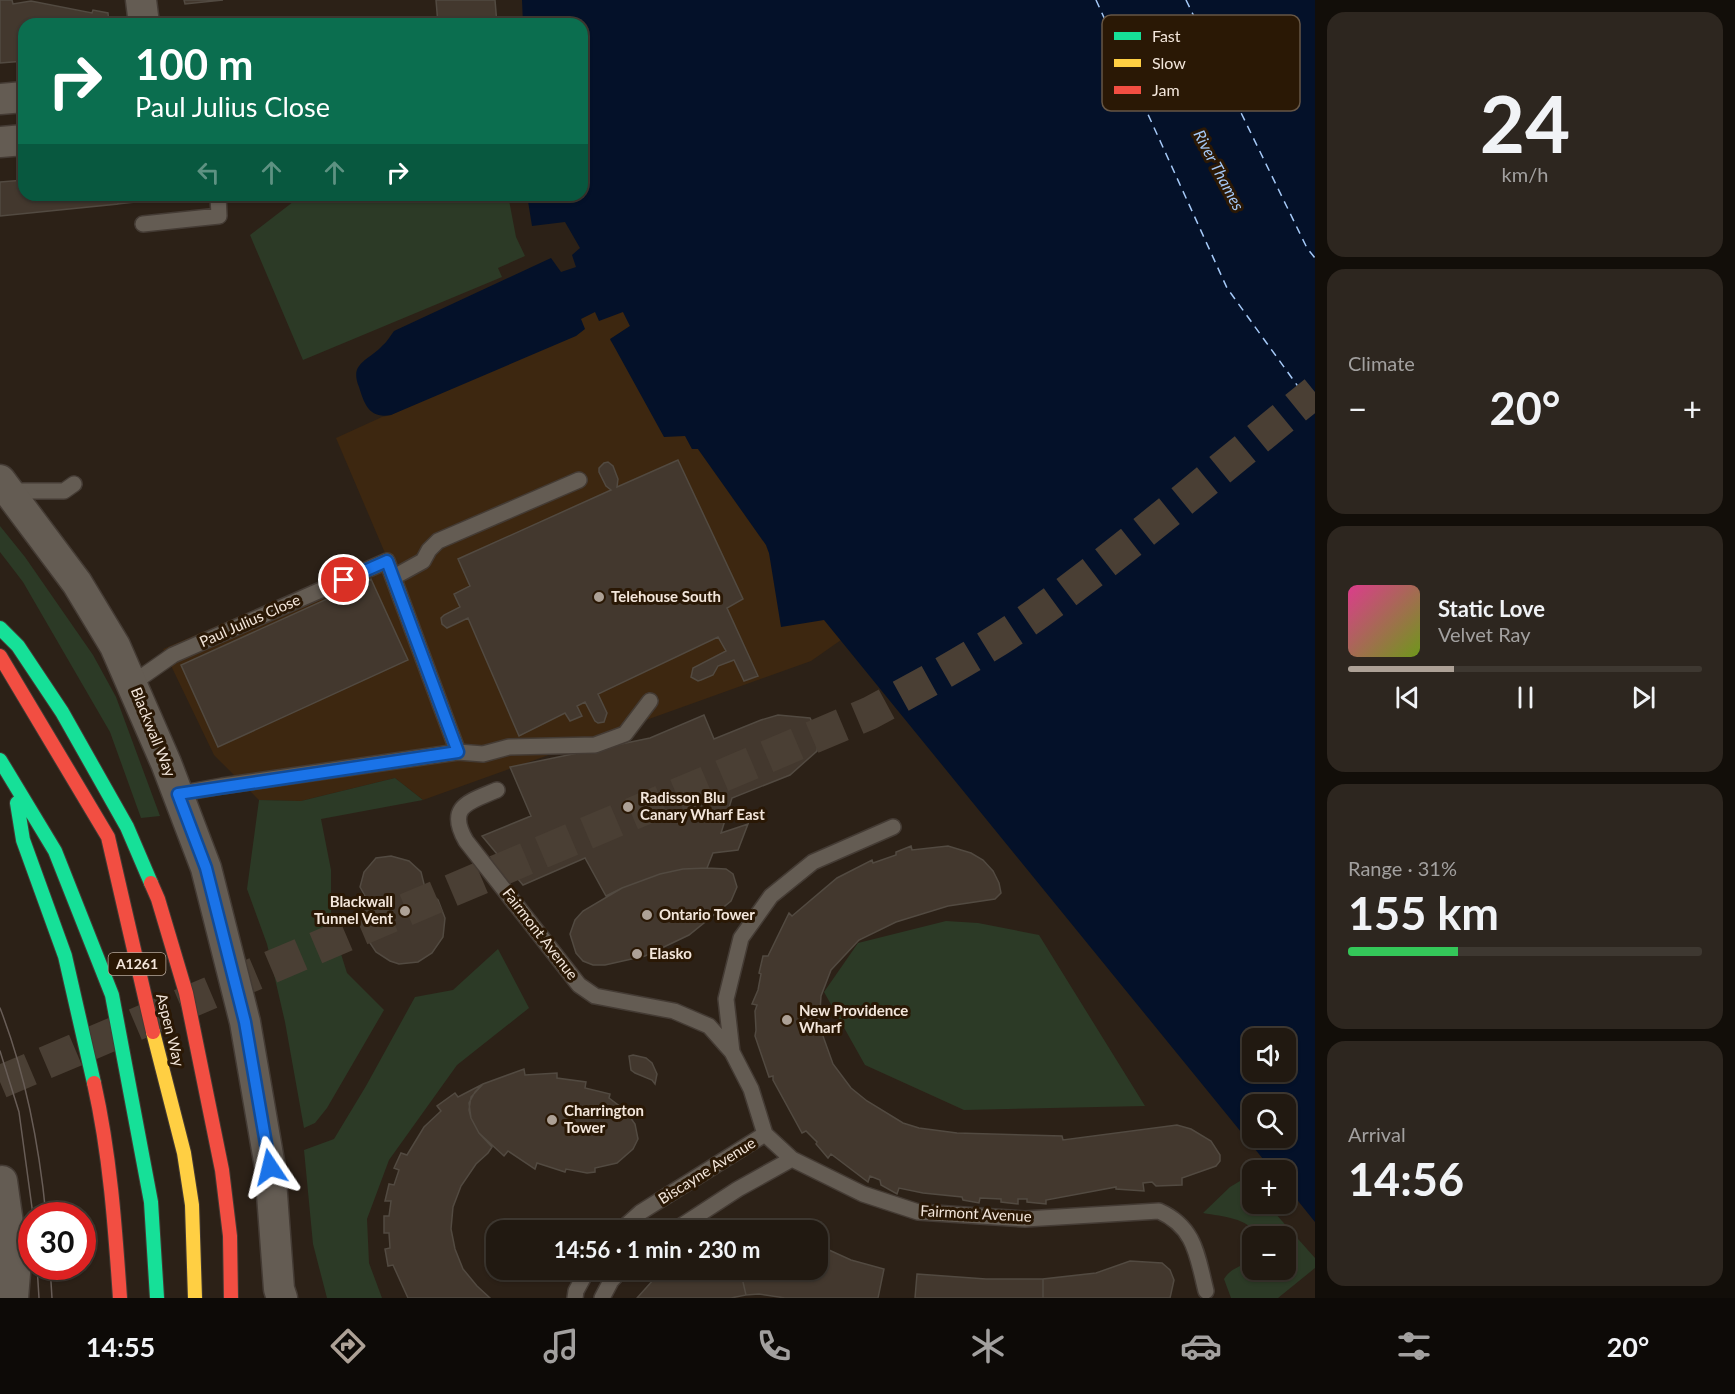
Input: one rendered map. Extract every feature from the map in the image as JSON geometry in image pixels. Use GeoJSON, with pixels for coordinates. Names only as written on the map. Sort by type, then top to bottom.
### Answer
{"type":"FeatureCollection","features":[{"type":"Feature","properties":{"kind":"highway","name":"A1261"},"geometry":{"type":"LineString","coordinates":[[0,628],[18,646],[63,712],[126,828],[158,899],[186,993],[222,1170],[230,1236],[231,1298]]}},
{"type":"Feature","properties":{"kind":"highway","name":"Aspen Way"},"geometry":{"type":"LineString","coordinates":[[0,656],[108,837],[154,1038],[184,1153],[192,1205],[195,1298]]}},
{"type":"Feature","properties":{"kind":"highway","name":"A1261"},"geometry":{"type":"LineString","coordinates":[[0,760],[55,851],[112,995],[151,1202],[157,1298]]}},
{"type":"Feature","properties":{"kind":"highway","name":"A1261"},"geometry":{"type":"LineString","coordinates":[[12,778],[23,840],[65,956],[102,1119],[112,1190],[120,1298]]}},
{"type":"Feature","properties":{"kind":"street"},"geometry":{"type":"LineString","coordinates":[[141,0],[143,18]]}},
{"type":"Feature","properties":{"kind":"street"},"geometry":{"type":"LineString","coordinates":[[0,99],[18,98]]}},
{"type":"Feature","properties":{"kind":"street"},"geometry":{"type":"LineString","coordinates":[[0,142],[18,140]]}},
{"type":"Feature","properties":{"kind":"street","name":"Blackwall Way"},"geometry":{"type":"LineString","coordinates":[[4,486],[77,583],[116,646],[133,683],[206,868],[245,1022],[270,1167],[279,1289],[282,1298]]}},
{"type":"Feature","properties":{"kind":"street"},"geometry":{"type":"LineString","coordinates":[[2,1181],[15,1273],[14,1298]]}},
{"type":"Feature","properties":{"kind":"lane"},"geometry":{"type":"LineString","coordinates":[[143,224],[219,216],[218,201]]}},
{"type":"Feature","properties":{"kind":"lane"},"geometry":{"type":"LineString","coordinates":[[458,752],[394,577],[423,561],[438,541],[579,480]]}},
{"type":"Feature","properties":{"kind":"lane"},"geometry":{"type":"LineString","coordinates":[[4,486],[64,491],[74,484]]}},
{"type":"Feature","properties":{"kind":"lane","name":"Paul Julius Close"},"geometry":{"type":"LineString","coordinates":[[133,683],[173,655],[387,561],[394,577]]}},
{"type":"Feature","properties":{"kind":"lane"},"geometry":{"type":"LineString","coordinates":[[178,794],[458,752],[483,754],[509,747],[595,745],[625,734],[650,701]]}},
{"type":"Feature","properties":{"kind":"lane","name":"Fairmont Avenue"},"geometry":{"type":"LineString","coordinates":[[497,790],[469,802],[458,815],[459,828],[466,841],[579,985],[595,996],[674,1011],[709,1026],[732,1052],[751,1089],[765,1134],[792,1159],[863,1194],[918,1212],[1025,1219],[1158,1211],[1172,1217],[1185,1228],[1195,1247],[1206,1291]]}},
{"type":"Feature","properties":{"kind":"lane"},"geometry":{"type":"LineString","coordinates":[[732,1052],[726,999],[728,989],[741,938],[771,896],[813,862],[893,827]]}},
{"type":"Feature","properties":{"kind":"lane","name":"Biscayne Avenue"},"geometry":{"type":"LineString","coordinates":[[632,1220],[641,1212],[765,1134]]}},
{"type":"Feature","properties":{"kind":"lane"},"geometry":{"type":"LineString","coordinates":[[690,1220],[738,1189],[792,1159]]}},
{"type":"Feature","properties":{"kind":"lane"},"geometry":{"type":"LineString","coordinates":[[576,1298],[576,1291],[582,1280]]}},
{"type":"Feature","properties":{"kind":"lane"},"geometry":{"type":"LineString","coordinates":[[602,1298],[612,1280]]}},
{"type":"Feature","properties":{"kind":"shaded area"},"geometry":{"type":"Polygon","coordinates":[[[595,311],[623,312],[630,326],[610,340],[685,435],[692,449],[698,449],[766,545],[769,553],[841,640],[811,661],[423,800],[395,778],[301,801],[259,800],[214,755],[163,649],[385,553],[336,438],[391,415],[595,311]]]}},
{"type":"Feature","properties":{"kind":"green space"},"geometry":{"type":"Polygon","coordinates":[[[294,201],[509,201],[516,237],[525,256],[498,268],[502,277],[303,360],[250,235],[294,201]]]}},
{"type":"Feature","properties":{"kind":"green space"},"geometry":{"type":"Polygon","coordinates":[[[0,526],[25,557],[93,655],[116,697],[160,816],[141,818],[110,732],[23,582],[0,552],[0,526]]]}},
{"type":"Feature","properties":{"kind":"green space"},"geometry":{"type":"Polygon","coordinates":[[[395,778],[423,800],[321,819],[331,870],[331,922],[347,973],[384,1010],[327,1108],[315,1123],[304,1128],[285,1022],[267,944],[247,889],[259,800],[301,801],[395,778]]]}},
{"type":"Feature","properties":{"kind":"green space"},"geometry":{"type":"Polygon","coordinates":[[[946,921],[978,923],[1039,935],[1145,1106],[964,1110],[865,1065],[824,992],[858,943],[946,921]]]}},
{"type":"Feature","properties":{"kind":"green space"},"geometry":{"type":"Polygon","coordinates":[[[498,949],[529,1008],[457,1065],[389,1160],[367,1219],[369,1263],[382,1298],[327,1298],[313,1244],[304,1150],[334,1139],[415,997],[453,990],[498,949]]]}},
{"type":"Feature","properties":{"kind":"green space"},"geometry":{"type":"Polygon","coordinates":[[[1242,1180],[1242,1214],[1276,1214],[1286,1226],[1249,1226],[1227,1217],[1203,1213],[1230,1187],[1242,1180]]]}},
{"type":"Feature","properties":{"kind":"green space"},"geometry":{"type":"Polygon","coordinates":[[[1296,1237],[1315,1258],[1315,1268],[1278,1298],[1231,1298],[1224,1279],[1242,1265],[1242,1280],[1296,1280],[1296,1237]]]}},
{"type":"Feature","properties":{"kind":"water","name":"River Thames"},"geometry":{"type":"Polygon","coordinates":[[[522,0],[1315,0],[1315,1222],[1296,1198],[1296,1160],[1264,1160],[1254,1148],[1296,1148],[1296,1094],[1242,1094],[1242,1133],[824,620],[781,627],[766,545],[698,449],[692,449],[685,436],[664,437],[610,339],[630,326],[623,312],[599,321],[595,312],[581,319],[585,329],[576,336],[391,415],[377,415],[366,405],[357,379],[358,367],[384,344],[394,331],[551,258],[561,272],[576,267],[572,255],[580,248],[565,222],[532,226],[528,201],[588,201],[588,18],[523,18],[522,0]]]}},
{"type":"Feature","properties":{"kind":"building"},"geometry":{"type":"Polygon","coordinates":[[[0,0],[12,0],[13,4],[31,1],[92,13],[93,10],[108,13],[108,18],[18,18],[18,62],[0,63],[0,0]]]}},
{"type":"Feature","properties":{"kind":"building"},"geometry":{"type":"Polygon","coordinates":[[[184,0],[223,0],[185,4],[184,0]]]}},
{"type":"Feature","properties":{"kind":"building"},"geometry":{"type":"Polygon","coordinates":[[[436,0],[495,0],[496,18],[438,18],[436,0]]]}},
{"type":"Feature","properties":{"kind":"building"},"geometry":{"type":"Polygon","coordinates":[[[18,180],[18,201],[118,201],[118,204],[0,216],[0,182],[18,180]]]}},
{"type":"Feature","properties":{"kind":"building"},"geometry":{"type":"Polygon","coordinates":[[[118,201],[145,201],[118,204],[118,201]]]}},
{"type":"Feature","properties":{"kind":"building","name":"Telehouse South"},"geometry":{"type":"Polygon","coordinates":[[[678,460],[743,599],[727,608],[758,676],[744,681],[734,660],[718,666],[713,675],[701,680],[698,681],[691,677],[693,668],[726,651],[718,637],[598,694],[607,713],[604,722],[595,721],[585,702],[577,706],[582,716],[570,721],[565,713],[519,736],[468,618],[447,628],[442,624],[441,618],[444,615],[460,607],[454,594],[470,586],[458,559],[611,490],[606,486],[599,472],[599,468],[604,463],[608,462],[613,466],[618,479],[617,487],[678,460]]]}},
{"type":"Feature","properties":{"kind":"building"},"geometry":{"type":"Polygon","coordinates":[[[371,579],[408,660],[218,747],[181,665],[371,579]]]}},
{"type":"Feature","properties":{"kind":"building","name":"Radisson Blu Canary Wharf East"},"geometry":{"type":"Polygon","coordinates":[[[704,715],[714,739],[778,715],[810,718],[819,736],[817,751],[790,775],[732,798],[721,833],[748,824],[738,850],[713,853],[707,868],[683,869],[660,874],[606,896],[585,858],[523,885],[482,836],[531,816],[510,767],[650,738],[704,715]]]}},
{"type":"Feature","properties":{"kind":"building","name":"New Providence Wharf"},"geometry":{"type":"Polygon","coordinates":[[[911,846],[912,850],[948,846],[971,853],[983,860],[993,871],[1001,893],[995,899],[948,906],[896,922],[859,940],[831,970],[821,996],[819,1025],[833,1064],[851,1088],[867,1101],[903,1123],[919,1128],[957,1133],[1062,1136],[1063,1140],[1177,1125],[1191,1129],[1211,1141],[1220,1155],[1220,1161],[1216,1166],[1182,1178],[1182,1185],[1156,1186],[1152,1182],[1143,1183],[1144,1191],[1116,1189],[1116,1187],[1046,1200],[1046,1204],[1027,1202],[1027,1199],[1018,1199],[1018,1204],[1001,1202],[1001,1199],[980,1198],[979,1203],[963,1200],[962,1197],[899,1188],[897,1194],[881,1185],[880,1180],[870,1176],[868,1182],[831,1154],[828,1158],[806,1131],[802,1133],[773,1080],[773,1076],[769,1077],[755,1036],[757,1005],[752,1004],[758,990],[763,956],[768,956],[789,913],[792,916],[837,878],[872,860],[873,863],[896,855],[896,852],[911,846]]]}},
{"type":"Feature","properties":{"kind":"building","name":"Blackwall Tunnel Vent"},"geometry":{"type":"Polygon","coordinates":[[[391,856],[409,861],[421,872],[425,888],[438,900],[445,918],[443,937],[432,953],[418,962],[399,964],[390,961],[376,952],[366,937],[364,921],[369,903],[360,887],[364,872],[376,858],[391,856]]]}},
{"type":"Feature","properties":{"kind":"building","name":"Ontario Tower"},"geometry":{"type":"Polygon","coordinates":[[[683,869],[726,869],[733,874],[737,887],[731,901],[689,935],[645,956],[605,965],[593,965],[583,961],[576,953],[570,934],[575,920],[583,911],[622,888],[660,874],[683,869]]]}},
{"type":"Feature","properties":{"kind":"building"},"geometry":{"type":"Polygon","coordinates":[[[629,1056],[646,1058],[652,1063],[657,1074],[655,1084],[652,1080],[631,1070],[629,1056]]]}},
{"type":"Feature","properties":{"kind":"building","name":"Charrington Tower"},"geometry":{"type":"Polygon","coordinates":[[[524,1069],[525,1075],[557,1073],[557,1078],[586,1082],[585,1088],[610,1094],[609,1098],[625,1110],[635,1124],[638,1139],[633,1149],[617,1163],[595,1168],[595,1172],[587,1173],[566,1169],[565,1172],[537,1163],[535,1169],[508,1151],[504,1156],[479,1133],[471,1118],[469,1103],[483,1084],[524,1069]]]}},
{"type":"Feature","properties":{"kind":"building"},"geometry":{"type":"Polygon","coordinates":[[[483,1084],[471,1097],[469,1110],[479,1133],[492,1147],[476,1164],[461,1186],[453,1207],[451,1229],[455,1249],[463,1269],[490,1298],[408,1298],[393,1265],[388,1266],[385,1249],[390,1248],[389,1233],[384,1233],[384,1216],[389,1216],[391,1201],[385,1201],[389,1184],[394,1185],[399,1170],[394,1168],[401,1153],[407,1155],[424,1127],[441,1111],[437,1106],[455,1093],[458,1097],[483,1084]]]}},
{"type":"Feature","properties":{"kind":"building"},"geometry":{"type":"Polygon","coordinates":[[[828,1250],[851,1260],[884,1269],[878,1298],[785,1298],[759,1294],[746,1295],[743,1280],[828,1280],[828,1250]]]}},
{"type":"Feature","properties":{"kind":"building"},"geometry":{"type":"Polygon","coordinates":[[[1130,1261],[1162,1263],[1170,1270],[1174,1280],[1170,1298],[1043,1298],[1043,1279],[1096,1273],[1130,1261]]]}},
{"type":"Feature","properties":{"kind":"building"},"geometry":{"type":"Polygon","coordinates":[[[917,1274],[986,1279],[1043,1279],[1043,1298],[915,1298],[917,1274]]]}},
{"type":"Feature","properties":{"kind":"building"},"geometry":{"type":"Polygon","coordinates":[[[653,1280],[743,1280],[746,1295],[731,1298],[637,1298],[653,1280]]]}},
{"type":"Feature","properties":{"kind":"ferry route"},"geometry":{"type":"LineString","coordinates":[[1096,0],[1103,15]]}},
{"type":"Feature","properties":{"kind":"ferry route"},"geometry":{"type":"LineString","coordinates":[[1186,0],[1193,15]]}},
{"type":"Feature","properties":{"kind":"ferry route"},"geometry":{"type":"LineString","coordinates":[[1146,111],[1227,288],[1315,410]]}},
{"type":"Feature","properties":{"kind":"ferry route"},"geometry":{"type":"LineString","coordinates":[[1240,111],[1307,248],[1315,258]]}},
{"type":"Feature","properties":{"kind":"tunnel"},"geometry":{"type":"LineString","coordinates":[[0,1082],[870,713],[977,653],[1038,613],[1143,532],[1315,392]]}},
{"type":"Feature","properties":{"kind":"tram line"},"geometry":{"type":"LineString","coordinates":[[0,1008],[17,1059],[30,1110],[45,1202]]}},
{"type":"Feature","properties":{"kind":"tram line"},"geometry":{"type":"LineString","coordinates":[[0,1051],[19,1112],[31,1202]]}},
{"type":"Feature","properties":{"kind":"tram line"},"geometry":{"type":"LineString","coordinates":[[38,1280],[39,1298]]}},
{"type":"Feature","properties":{"kind":"tram line"},"geometry":{"type":"LineString","coordinates":[[51,1280],[52,1298]]}},
{"type":"Feature","properties":{"kind":"traffic: fast"},"geometry":{"type":"LineString","coordinates":[[0,628],[18,646],[62,712],[127,827],[151,883]]}},
{"type":"Feature","properties":{"kind":"traffic: fast"},"geometry":{"type":"LineString","coordinates":[[0,760],[55,851],[112,995],[151,1202],[157,1298]]}},
{"type":"Feature","properties":{"kind":"traffic: fast"},"geometry":{"type":"LineString","coordinates":[[17,803],[23,840],[65,956],[94,1083]]}},
{"type":"Feature","properties":{"kind":"traffic: slow"},"geometry":{"type":"LineString","coordinates":[[153,1032],[184,1153],[192,1205],[195,1298]]}},
{"type":"Feature","properties":{"kind":"traffic: jam"},"geometry":{"type":"LineString","coordinates":[[0,656],[108,837],[153,1032]]}},
{"type":"Feature","properties":{"kind":"traffic: jam"},"geometry":{"type":"LineString","coordinates":[[151,883],[158,899],[186,993],[222,1170],[230,1236],[231,1298]]}},
{"type":"Feature","properties":{"kind":"traffic: jam"},"geometry":{"type":"LineString","coordinates":[[94,1083],[108,1163],[120,1298]]}},
{"type":"Feature","properties":{"kind":"place","name":"Telehouse South"},"geometry":{"type":"Point","coordinates":[599,597]}},
{"type":"Feature","properties":{"kind":"place","name":"Radisson Blu Canary Wharf East"},"geometry":{"type":"Point","coordinates":[628,807]}},
{"type":"Feature","properties":{"kind":"place","name":"Blackwall Tunnel Vent"},"geometry":{"type":"Point","coordinates":[405,911]}},
{"type":"Feature","properties":{"kind":"place","name":"Ontario Tower"},"geometry":{"type":"Point","coordinates":[647,915]}},
{"type":"Feature","properties":{"kind":"place","name":"Elasko"},"geometry":{"type":"Point","coordinates":[637,954]}},
{"type":"Feature","properties":{"kind":"place","name":"New Providence Wharf"},"geometry":{"type":"Point","coordinates":[787,1020]}},
{"type":"Feature","properties":{"kind":"place","name":"Charrington Tower"},"geometry":{"type":"Point","coordinates":[552,1120]}},
{"type":"Feature","properties":{"kind":"route"},"geometry":{"type":"LineString","coordinates":[[270,1167],[245,1022],[206,868],[178,794],[458,752],[387,561],[344,580]]}}]}
